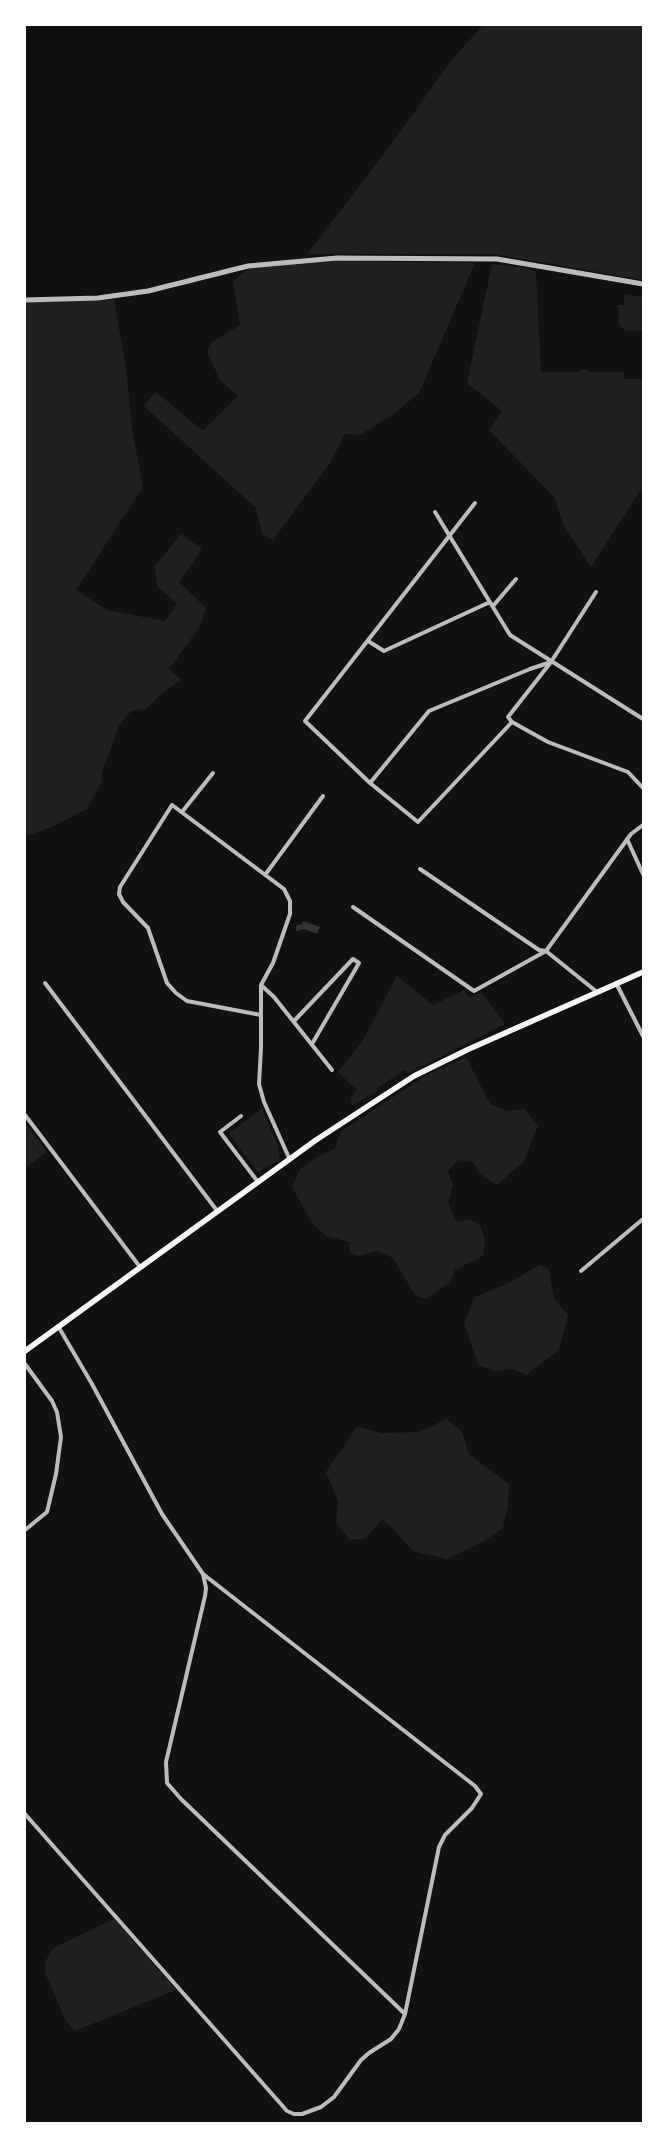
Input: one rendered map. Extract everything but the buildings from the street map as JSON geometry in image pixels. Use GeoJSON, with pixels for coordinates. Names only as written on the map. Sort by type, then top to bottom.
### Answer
{"type":"FeatureCollection","features":[{"type":"Feature","properties":{"kind":"main road"},"geometry":{"type":"LineString","coordinates":[[25,1351],[258,1182],[373,1102],[414,1076],[469,1049],[643,972]]}},
{"type":"Feature","properties":{"kind":"street"},"geometry":{"type":"LineString","coordinates":[[25,300],[107,297],[148,291],[248,266],[308,260],[497,259],[643,284]]}},
{"type":"Feature","properties":{"kind":"street"},"geometry":{"type":"LineString","coordinates":[[475,503],[305,721],[370,783],[418,822],[512,722]]}},
{"type":"Feature","properties":{"kind":"street"},"geometry":{"type":"LineString","coordinates":[[435,512],[510,635],[643,719]]}},
{"type":"Feature","properties":{"kind":"street"},"geometry":{"type":"LineString","coordinates":[[368,641],[384,651],[491,604],[516,579]]}},
{"type":"Feature","properties":{"kind":"street"},"geometry":{"type":"LineString","coordinates":[[596,592],[551,662],[508,717],[512,722],[548,742],[628,772],[643,788]]}},
{"type":"Feature","properties":{"kind":"street"},"geometry":{"type":"LineString","coordinates":[[370,783],[429,710],[551,662]]}},
{"type":"Feature","properties":{"kind":"street"},"geometry":{"type":"LineString","coordinates":[[182,812],[213,773]]}},
{"type":"Feature","properties":{"kind":"street"},"geometry":{"type":"LineString","coordinates":[[265,875],[323,796]]}},
{"type":"Feature","properties":{"kind":"street"},"geometry":{"type":"LineString","coordinates":[[261,1015],[187,1001],[176,993],[167,982],[148,928],[123,902],[119,894],[120,887],[172,804],[284,889],[290,901],[290,914],[273,963],[261,985],[261,1015],[259,1084],[264,1102],[290,1160]]}},
{"type":"Feature","properties":{"kind":"street"},"geometry":{"type":"LineString","coordinates":[[353,907],[474,991],[546,951],[627,839],[643,825]]}},
{"type":"Feature","properties":{"kind":"street"},"geometry":{"type":"LineString","coordinates":[[627,839],[643,874]]}},
{"type":"Feature","properties":{"kind":"street"},"geometry":{"type":"LineString","coordinates":[[420,869],[539,950],[546,951],[597,992]]}},
{"type":"Feature","properties":{"kind":"street"},"geometry":{"type":"LineString","coordinates":[[294,1021],[353,959],[359,963],[312,1044]]}},
{"type":"Feature","properties":{"kind":"street"},"geometry":{"type":"LineString","coordinates":[[45,983],[218,1212]]}},
{"type":"Feature","properties":{"kind":"street"},"geometry":{"type":"LineString","coordinates":[[616,984],[643,1036]]}},
{"type":"Feature","properties":{"kind":"street"},"geometry":{"type":"LineString","coordinates":[[261,985],[274,997],[332,1070]]}},
{"type":"Feature","properties":{"kind":"street"},"geometry":{"type":"LineString","coordinates":[[25,1115],[140,1267]]}},
{"type":"Feature","properties":{"kind":"street"},"geometry":{"type":"LineString","coordinates":[[241,1116],[220,1132],[258,1182]]}},
{"type":"Feature","properties":{"kind":"street"},"geometry":{"type":"LineString","coordinates":[[581,1271],[643,1219]]}},
{"type":"Feature","properties":{"kind":"street"},"geometry":{"type":"LineString","coordinates":[[25,1814],[286,2110],[294,2114],[302,2114],[321,2107],[334,2097],[361,2060],[369,2052],[391,2039],[399,2030],[405,2014],[439,1847],[445,1835],[479,1798],[480,1790],[203,1574],[162,1514],[92,1384],[58,1326]]}},
{"type":"Feature","properties":{"kind":"street"},"geometry":{"type":"LineString","coordinates":[[25,1364],[52,1401],[57,1412],[61,1436],[56,1474],[47,1512],[25,1530]]}},
{"type":"Feature","properties":{"kind":"street"},"geometry":{"type":"LineString","coordinates":[[203,1574],[206,1588],[204,1602],[166,1762],[167,1783],[181,1799],[405,2014]]}},
{"type":"Feature","properties":{"kind":"shaded area"},"geometry":{"type":"Polygon","coordinates":[[[483,25],[643,25],[643,280],[494,254],[307,254],[381,158],[451,61],[483,25]]]}},
{"type":"Feature","properties":{"kind":"shaded area"},"geometry":{"type":"Polygon","coordinates":[[[337,261],[475,263],[419,393],[395,413],[360,435],[345,434],[330,463],[273,540],[262,534],[256,508],[144,406],[156,392],[203,431],[238,396],[220,380],[207,352],[212,342],[240,325],[233,281],[249,268],[337,261]]]}},
{"type":"Feature","properties":{"kind":"shaded area"},"geometry":{"type":"Polygon","coordinates":[[[492,264],[527,268],[536,272],[541,372],[579,372],[584,369],[590,372],[624,372],[624,379],[643,379],[643,486],[591,567],[564,526],[554,497],[489,430],[502,411],[467,383],[492,264]]]}},
{"type":"Feature","properties":{"kind":"shaded area"},"geometry":{"type":"Polygon","coordinates":[[[624,294],[643,297],[643,330],[626,331],[619,325],[618,305],[624,305],[624,294]]]}},
{"type":"Feature","properties":{"kind":"shaded area"},"geometry":{"type":"Polygon","coordinates":[[[114,300],[126,368],[132,429],[143,487],[76,590],[107,610],[165,621],[177,604],[157,586],[155,566],[181,534],[202,549],[179,582],[206,608],[201,625],[169,669],[181,680],[161,694],[146,709],[131,711],[119,726],[102,772],[102,781],[87,809],[52,827],[25,836],[25,302],[114,300]]]}},
{"type":"Feature","properties":{"kind":"shaded area"},"geometry":{"type":"Polygon","coordinates":[[[303,921],[320,927],[317,934],[304,929],[297,931],[295,928],[298,924],[301,925],[303,921]]]}},
{"type":"Feature","properties":{"kind":"shaded area"},"geometry":{"type":"Polygon","coordinates":[[[397,976],[433,1005],[464,990],[469,998],[481,992],[505,1024],[409,1073],[405,1070],[377,1088],[378,1091],[351,1106],[351,1098],[357,1090],[338,1072],[362,1042],[397,976]]]}},
{"type":"Feature","properties":{"kind":"shaded area"},"geometry":{"type":"Polygon","coordinates":[[[466,1057],[490,1104],[508,1111],[524,1109],[538,1125],[524,1161],[497,1185],[479,1173],[473,1162],[458,1160],[448,1171],[453,1186],[448,1203],[457,1222],[469,1219],[480,1225],[485,1240],[483,1256],[455,1270],[451,1282],[426,1299],[415,1295],[393,1258],[377,1251],[357,1256],[350,1253],[349,1242],[326,1236],[312,1223],[292,1187],[300,1169],[317,1157],[335,1149],[340,1132],[425,1076],[466,1057]]]}},
{"type":"Feature","properties":{"kind":"shaded area"},"geometry":{"type":"Polygon","coordinates":[[[262,1109],[278,1146],[280,1159],[258,1173],[229,1133],[262,1109]]]}},
{"type":"Feature","properties":{"kind":"shaded area"},"geometry":{"type":"Polygon","coordinates":[[[25,1122],[47,1152],[25,1168],[25,1122]]]}},
{"type":"Feature","properties":{"kind":"shaded area"},"geometry":{"type":"Polygon","coordinates":[[[539,1265],[549,1269],[554,1299],[568,1315],[559,1350],[526,1375],[514,1369],[495,1371],[478,1365],[464,1323],[475,1297],[511,1282],[539,1265]]]}},
{"type":"Feature","properties":{"kind":"shaded area"},"geometry":{"type":"Polygon","coordinates":[[[447,1419],[462,1432],[469,1454],[509,1484],[508,1505],[503,1528],[484,1541],[447,1559],[413,1551],[382,1519],[366,1538],[350,1540],[336,1523],[338,1501],[326,1472],[357,1427],[382,1433],[419,1432],[447,1419]]]}},
{"type":"Feature","properties":{"kind":"shaded area"},"geometry":{"type":"Polygon","coordinates":[[[114,1919],[176,1990],[75,2031],[66,2021],[45,1973],[45,1962],[53,1948],[114,1919]]]}}]}
